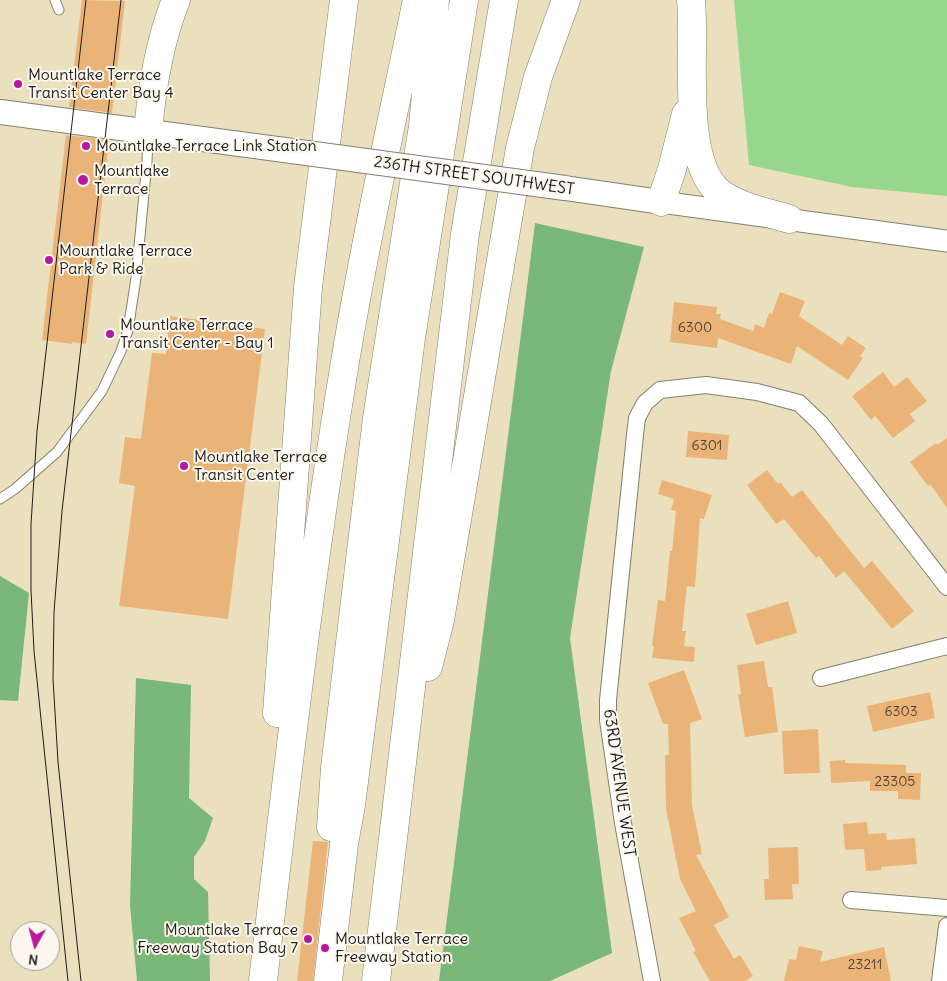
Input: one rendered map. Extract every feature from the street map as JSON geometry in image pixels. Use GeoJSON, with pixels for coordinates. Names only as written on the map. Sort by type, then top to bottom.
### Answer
{"type":"FeatureCollection","features":[{"type":"Feature","properties":{"kind":"highway"},"geometry":{"type":"LineString","coordinates":[[148,131],[151,99],[161,43],[176,0]]}},
{"type":"Feature","properties":{"kind":"highway"},"geometry":{"type":"LineString","coordinates":[[258,981],[308,287],[344,0]]}},
{"type":"Feature","properties":{"kind":"highway"},"geometry":{"type":"LineString","coordinates":[[264,981],[296,701],[320,522],[360,276],[417,0]]}},
{"type":"Feature","properties":{"kind":"highway"},"geometry":{"type":"LineString","coordinates":[[315,981],[330,842],[335,768],[377,418],[423,126],[435,0]]}},
{"type":"Feature","properties":{"kind":"highway"},"geometry":{"type":"LineString","coordinates":[[328,981],[344,844],[351,805],[411,338],[464,0]]}},
{"type":"Feature","properties":{"kind":"highway"},"geometry":{"type":"LineString","coordinates":[[376,981],[465,234],[504,0]]}},
{"type":"Feature","properties":{"kind":"highway"},"geometry":{"type":"LineString","coordinates":[[398,797],[440,620],[520,148],[538,77],[566,0]]}},
{"type":"Feature","properties":{"kind":"highway"},"geometry":{"type":"LineString","coordinates":[[691,0],[692,91],[697,149],[702,169],[708,180],[719,192],[734,202],[789,220]]}},
{"type":"Feature","properties":{"kind":"highway"},"geometry":{"type":"LineString","coordinates":[[661,202],[679,144],[692,91]]}},
{"type":"Feature","properties":{"kind":"main road","name":"236TH STREET SOUTHWEST"},"geometry":{"type":"LineString","coordinates":[[0,112],[661,202]]}},
{"type":"Feature","properties":{"kind":"street","name":"236TH STREET SOUTHWEST"},"geometry":{"type":"LineString","coordinates":[[661,202],[947,241]]}},
{"type":"Feature","properties":{"kind":"street","name":"63RD AVENUE WEST"},"geometry":{"type":"LineString","coordinates":[[652,981],[623,824],[608,720],[610,669],[631,464],[637,418],[645,403],[660,390],[706,385],[757,392],[799,403],[821,424],[947,587]]}},
{"type":"Feature","properties":{"kind":"street"},"geometry":{"type":"LineString","coordinates":[[820,678],[947,646]]}},
{"type":"Feature","properties":{"kind":"street"},"geometry":{"type":"LineString","coordinates":[[851,900],[947,908]]}},
{"type":"Feature","properties":{"kind":"street"},"geometry":{"type":"LineString","coordinates":[[940,981],[947,926]]}},
{"type":"Feature","properties":{"kind":"lane"},"geometry":{"type":"LineString","coordinates":[[55,0],[59,10]]}},
{"type":"Feature","properties":{"kind":"lane"},"geometry":{"type":"LineString","coordinates":[[0,499],[57,452],[102,391],[121,351],[128,330],[136,278],[147,162],[148,131]]}},
{"type":"Feature","properties":{"kind":"green space"},"geometry":{"type":"Polygon","coordinates":[[[734,0],[947,0],[947,196],[852,187],[749,165],[734,0]]]}},
{"type":"Feature","properties":{"kind":"green space"},"geometry":{"type":"Polygon","coordinates":[[[535,223],[644,247],[611,371],[570,638],[612,953],[550,981],[439,981],[535,223]]]}},
{"type":"Feature","properties":{"kind":"green space"},"geometry":{"type":"Polygon","coordinates":[[[0,576],[29,593],[18,701],[0,700],[0,576]]]}},
{"type":"Feature","properties":{"kind":"green space"},"geometry":{"type":"Polygon","coordinates":[[[136,678],[191,685],[189,798],[213,818],[205,841],[194,857],[194,879],[208,892],[210,981],[137,981],[130,905],[136,678]]]}},
{"type":"Feature","properties":{"kind":"building"},"geometry":{"type":"Polygon","coordinates":[[[82,0],[125,1],[112,113],[69,107],[82,0]]]}},
{"type":"Feature","properties":{"kind":"building"},"geometry":{"type":"Polygon","coordinates":[[[66,135],[109,140],[86,344],[42,340],[66,135]]]}},
{"type":"Feature","properties":{"kind":"building"},"geometry":{"type":"Polygon","coordinates":[[[780,292],[805,301],[799,316],[842,345],[848,336],[866,348],[860,356],[863,358],[848,380],[797,346],[791,364],[718,338],[717,348],[670,342],[674,302],[717,307],[716,314],[721,314],[720,319],[753,331],[755,324],[764,328],[769,313],[772,314],[780,292]]]}},
{"type":"Feature","properties":{"kind":"building","name":"Mountlake Terrace Transit Center"},"geometry":{"type":"Polygon","coordinates":[[[170,316],[265,329],[228,619],[119,606],[135,486],[119,483],[125,437],[141,439],[152,353],[166,354],[170,316]]]}},
{"type":"Feature","properties":{"kind":"building"},"geometry":{"type":"Polygon","coordinates":[[[883,372],[894,387],[907,377],[927,401],[910,414],[915,421],[893,438],[875,416],[871,420],[852,396],[883,372]]]}},
{"type":"Feature","properties":{"kind":"building"},"geometry":{"type":"Polygon","coordinates":[[[688,431],[729,435],[727,460],[686,457],[688,431]]]}},
{"type":"Feature","properties":{"kind":"building"},"geometry":{"type":"Polygon","coordinates":[[[947,438],[947,508],[930,484],[928,486],[910,462],[936,443],[937,445],[947,438]]]}},
{"type":"Feature","properties":{"kind":"building"},"geometry":{"type":"Polygon","coordinates":[[[767,470],[792,497],[802,490],[864,568],[872,561],[914,611],[892,629],[844,571],[836,578],[819,556],[816,558],[784,519],[776,524],[747,485],[767,470]]]}},
{"type":"Feature","properties":{"kind":"building"},"geometry":{"type":"Polygon","coordinates":[[[662,480],[712,495],[704,519],[700,518],[695,587],[687,586],[682,631],[686,631],[684,646],[695,647],[694,662],[652,658],[658,600],[665,601],[676,511],[671,510],[674,499],[658,494],[662,480]]]}},
{"type":"Feature","properties":{"kind":"building"},"geometry":{"type":"Polygon","coordinates":[[[788,601],[797,633],[756,645],[746,614],[788,601]]]}},
{"type":"Feature","properties":{"kind":"building"},"geometry":{"type":"Polygon","coordinates":[[[764,661],[768,687],[772,687],[778,732],[745,737],[738,695],[741,694],[737,665],[764,661]]]}},
{"type":"Feature","properties":{"kind":"building"},"geometry":{"type":"Polygon","coordinates":[[[684,670],[702,719],[690,723],[692,805],[702,854],[696,855],[729,917],[714,925],[734,959],[740,955],[753,976],[745,981],[710,981],[693,952],[696,951],[679,918],[696,911],[680,879],[666,809],[665,755],[669,755],[668,724],[663,724],[648,683],[684,670]]]}},
{"type":"Feature","properties":{"kind":"building"},"geometry":{"type":"Polygon","coordinates":[[[930,692],[935,718],[873,732],[867,706],[930,692]]]}},
{"type":"Feature","properties":{"kind":"building"},"geometry":{"type":"Polygon","coordinates":[[[818,729],[820,773],[784,774],[782,731],[818,729]]]}},
{"type":"Feature","properties":{"kind":"building"},"geometry":{"type":"Polygon","coordinates":[[[845,760],[845,763],[906,765],[906,773],[921,773],[920,800],[898,799],[898,791],[870,791],[870,781],[831,783],[830,761],[845,760]]]}},
{"type":"Feature","properties":{"kind":"building"},"geometry":{"type":"Polygon","coordinates":[[[867,822],[868,834],[886,833],[887,840],[915,838],[917,864],[881,867],[881,870],[866,871],[864,849],[845,850],[843,824],[867,822]]]}},
{"type":"Feature","properties":{"kind":"building"},"geometry":{"type":"Polygon","coordinates":[[[313,841],[328,842],[313,981],[297,981],[313,841]]]}},
{"type":"Feature","properties":{"kind":"building"},"geometry":{"type":"Polygon","coordinates":[[[798,847],[799,884],[792,884],[793,899],[765,900],[764,879],[769,879],[768,848],[798,847]]]}},
{"type":"Feature","properties":{"kind":"building"},"geometry":{"type":"Polygon","coordinates":[[[799,946],[823,951],[820,962],[884,947],[891,981],[784,981],[789,959],[796,960],[799,946]]]}},
{"type":"Feature","properties":{"kind":"tram line"},"geometry":{"type":"LineString","coordinates":[[68,981],[34,651],[31,590],[31,524],[37,431],[86,0]]}},
{"type":"Feature","properties":{"kind":"tram line"},"geometry":{"type":"LineString","coordinates":[[81,981],[58,762],[53,679],[54,612],[62,511],[121,0]]}},
{"type":"Feature","properties":{"kind":"place","name":"Mountlake Terrace Transit Center Bay 4"},"geometry":{"type":"Point","coordinates":[18,84]}},
{"type":"Feature","properties":{"kind":"place","name":"Mountlake Terrace Link Station"},"geometry":{"type":"Point","coordinates":[86,146]}},
{"type":"Feature","properties":{"kind":"place","name":"Mountlake Terrace"},"geometry":{"type":"Point","coordinates":[83,180]}},
{"type":"Feature","properties":{"kind":"place","name":"Mountlake Terrace Park & Ride"},"geometry":{"type":"Point","coordinates":[49,260]}},
{"type":"Feature","properties":{"kind":"place","name":"Mountlake Terrace Transit Center - Bay 1"},"geometry":{"type":"Point","coordinates":[110,334]}},
{"type":"Feature","properties":{"kind":"place","name":"Mountlake Terrace Transit Center"},"geometry":{"type":"Point","coordinates":[184,466]}},
{"type":"Feature","properties":{"kind":"place","name":"Mountlake Terrace Freeway Station Bay 7"},"geometry":{"type":"Point","coordinates":[308,939]}},
{"type":"Feature","properties":{"kind":"place","name":"Mountlake Terrace Freeway Station"},"geometry":{"type":"Point","coordinates":[325,948]}}]}
